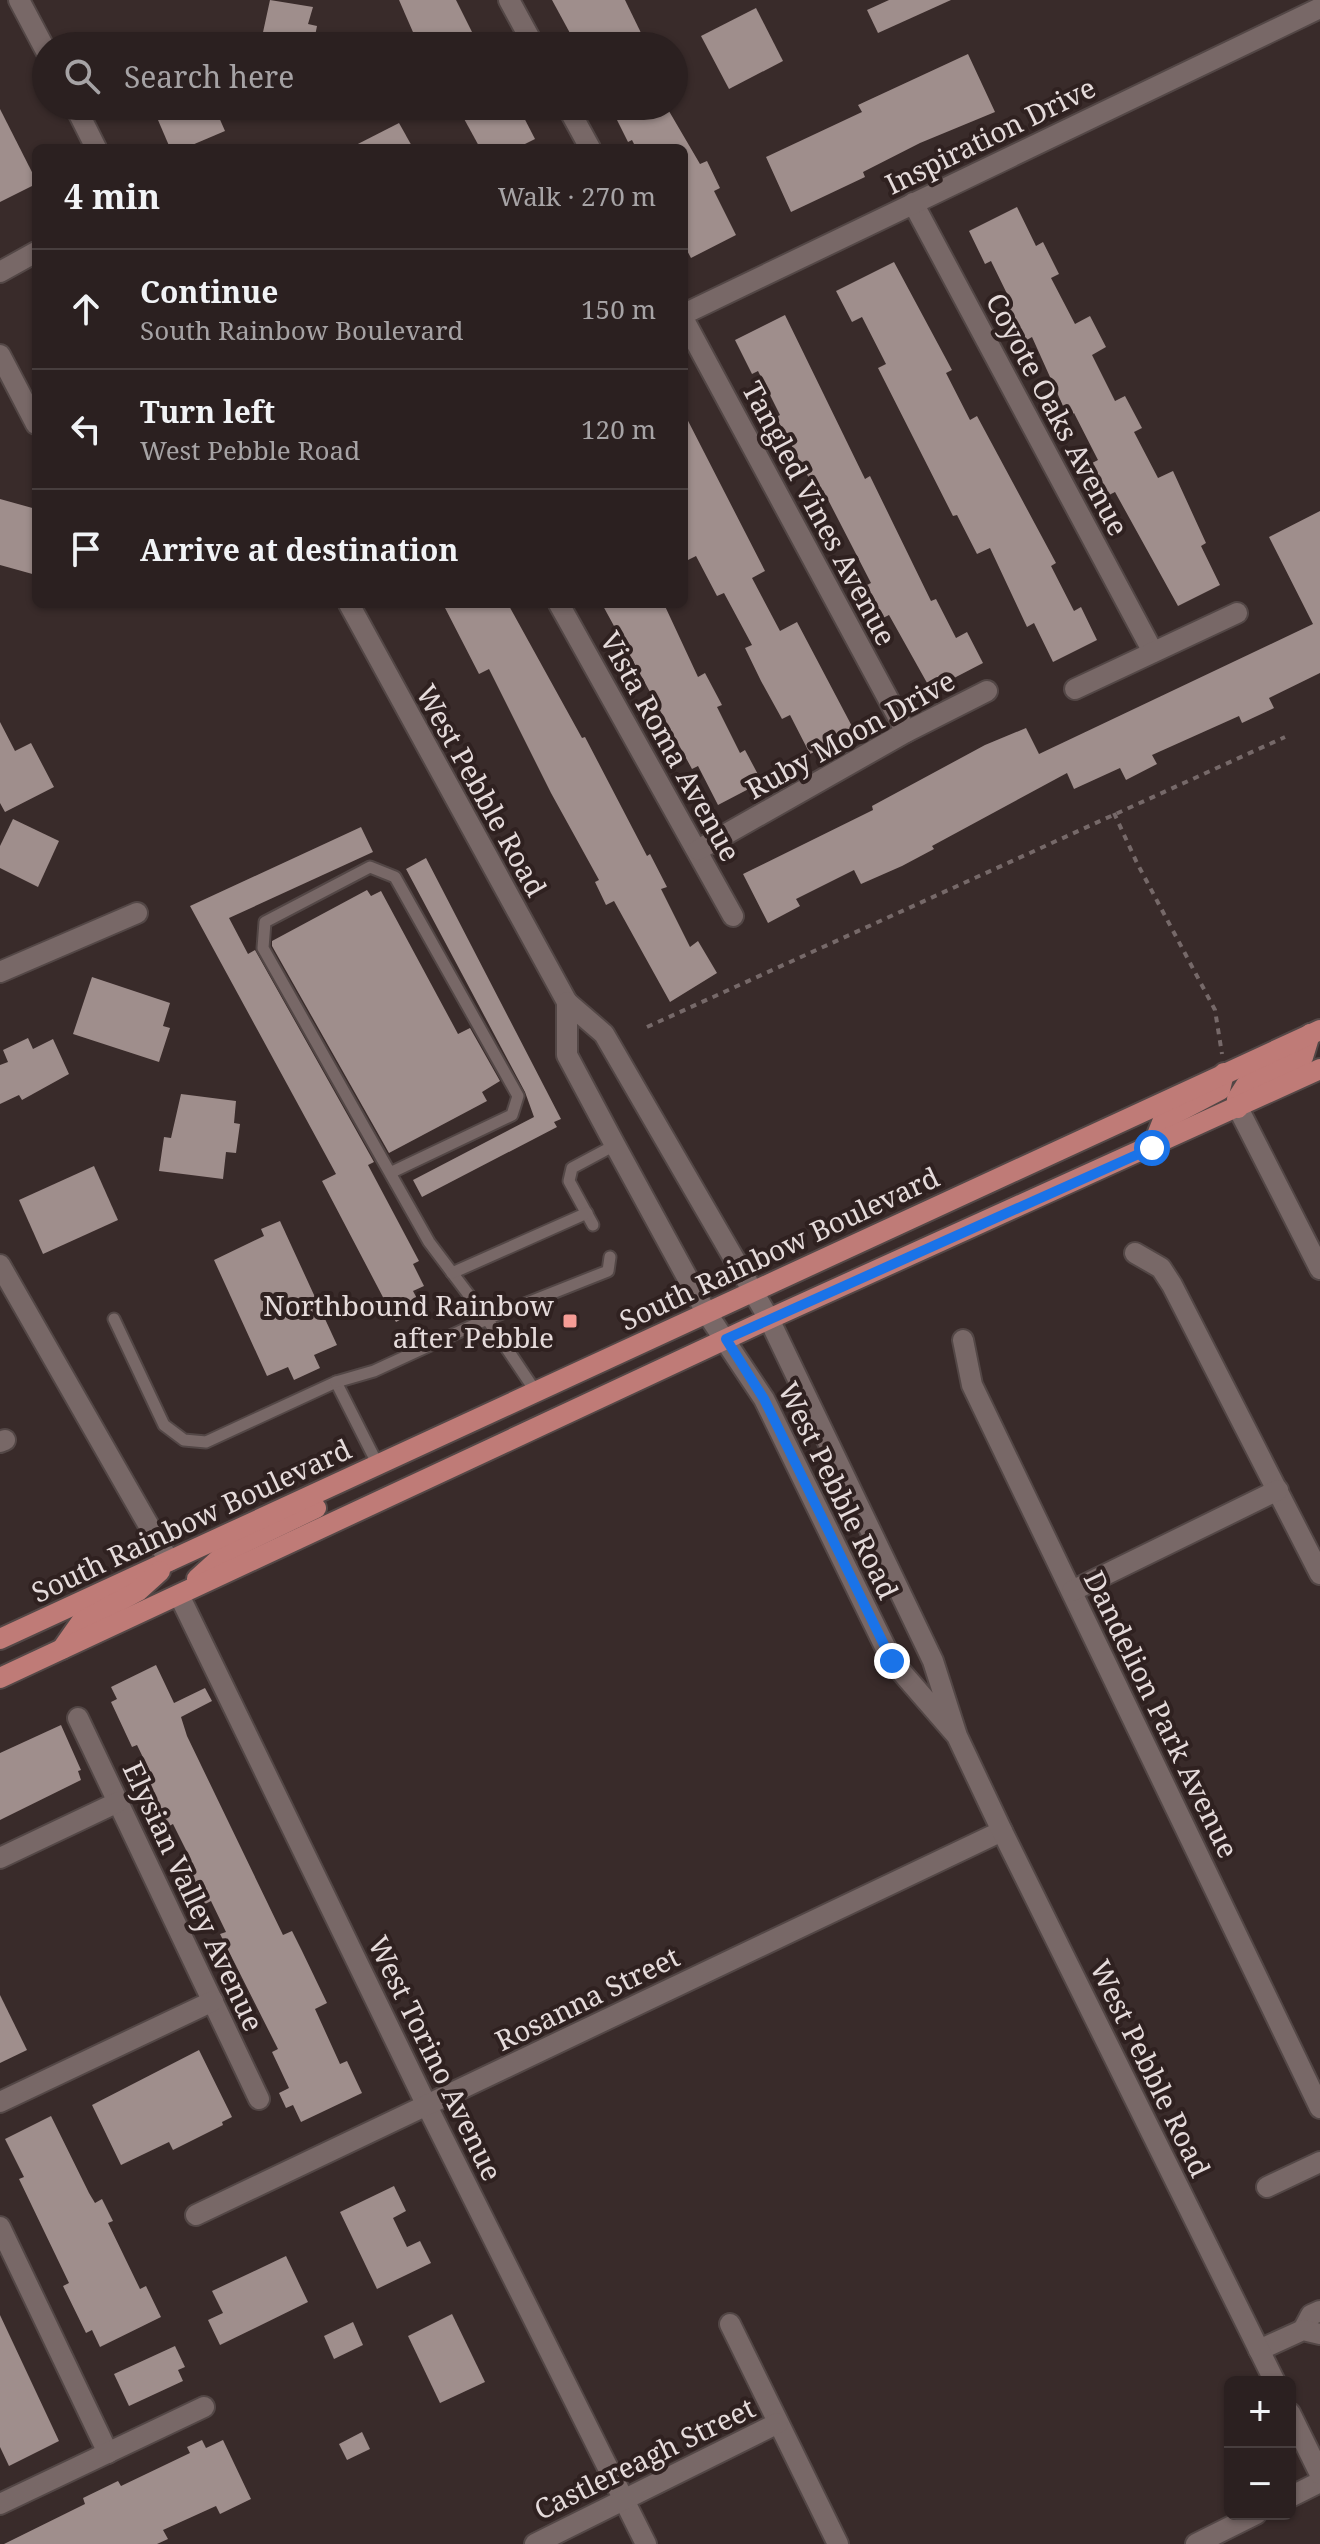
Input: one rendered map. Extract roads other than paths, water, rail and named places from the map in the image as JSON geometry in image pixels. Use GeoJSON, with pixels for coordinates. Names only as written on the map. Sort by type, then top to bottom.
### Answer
{"type":"FeatureCollection","features":[{"type":"Feature","properties":{"kind":"main road","name":"South Rainbow Boulevard"},"geometry":{"type":"LineString","coordinates":[[0,1639],[1315,1032]]}},
{"type":"Feature","properties":{"kind":"main road"},"geometry":{"type":"LineString","coordinates":[[1238,1108],[1237,1099],[1246,1085],[1303,1057],[1315,1032]]}},
{"type":"Feature","properties":{"kind":"main road"},"geometry":{"type":"LineString","coordinates":[[0,1678],[769,1319],[1152,1148],[1320,1069]]}},
{"type":"Feature","properties":{"kind":"main road"},"geometry":{"type":"LineString","coordinates":[[1152,1148],[1163,1120],[1220,1090],[1224,1073]]}},
{"type":"Feature","properties":{"kind":"main road"},"geometry":{"type":"LineString","coordinates":[[179,1595],[229,1550],[317,1507],[356,1475]]}},
{"type":"Feature","properties":{"kind":"main road"},"geometry":{"type":"LineString","coordinates":[[62,1649],[81,1622],[138,1591],[169,1561]]}},
{"type":"Feature","properties":{"kind":"street"},"geometry":{"type":"LineString","coordinates":[[19,0],[36,32]]}},
{"type":"Feature","properties":{"kind":"street"},"geometry":{"type":"LineString","coordinates":[[509,0],[526,32]]}},
{"type":"Feature","properties":{"kind":"street","name":"Inspiration Drive"},"geometry":{"type":"LineString","coordinates":[[688,315],[913,203],[1320,8]]}},
{"type":"Feature","properties":{"kind":"street"},"geometry":{"type":"LineString","coordinates":[[82,120],[94,144]]}},
{"type":"Feature","properties":{"kind":"street"},"geometry":{"type":"LineString","coordinates":[[575,120],[588,144]]}},
{"type":"Feature","properties":{"kind":"street","name":"Coyote Oaks Avenue"},"geometry":{"type":"LineString","coordinates":[[913,203],[1153,652]]}},
{"type":"Feature","properties":{"kind":"street"},"geometry":{"type":"LineString","coordinates":[[0,272],[32,254]]}},
{"type":"Feature","properties":{"kind":"street","name":"Tangled Vines Avenue"},"geometry":{"type":"LineString","coordinates":[[688,324],[906,732]]}},
{"type":"Feature","properties":{"kind":"street"},"geometry":{"type":"LineString","coordinates":[[0,355],[32,416]]}},
{"type":"Feature","properties":{"kind":"street","name":"West Pebble Road"},"geometry":{"type":"LineString","coordinates":[[351,608],[567,1002],[604,1034],[755,1289],[933,1661],[957,1736],[1002,1831],[1272,2376]]}},
{"type":"Feature","properties":{"kind":"street","name":"Vista Roma Avenue"},"geometry":{"type":"LineString","coordinates":[[561,608],[733,916]]}},
{"type":"Feature","properties":{"kind":"street"},"geometry":{"type":"LineString","coordinates":[[1075,689],[1237,613]]}},
{"type":"Feature","properties":{"kind":"street","name":"Ruby Moon Drive"},"geometry":{"type":"LineString","coordinates":[[698,850],[906,732],[987,691]]}},
{"type":"Feature","properties":{"kind":"street"},"geometry":{"type":"LineString","coordinates":[[0,972],[137,913]]}},
{"type":"Feature","properties":{"kind":"street","name":"West Pebble Road"},"geometry":{"type":"LineString","coordinates":[[567,1002],[567,1055],[706,1312],[764,1399],[892,1661],[957,1736]]}},
{"type":"Feature","properties":{"kind":"street"},"geometry":{"type":"LineString","coordinates":[[1238,1108],[1320,1269]]}},
{"type":"Feature","properties":{"kind":"street"},"geometry":{"type":"LineString","coordinates":[[1135,1253],[1161,1268],[1172,1285],[1320,1574]]}},
{"type":"Feature","properties":{"kind":"street"},"geometry":{"type":"LineString","coordinates":[[0,1265],[169,1561]]}},
{"type":"Feature","properties":{"kind":"street","name":"Dandelion Park Avenue"},"geometry":{"type":"LineString","coordinates":[[963,1340],[972,1385],[1320,2108]]}},
{"type":"Feature","properties":{"kind":"street"},"geometry":{"type":"LineString","coordinates":[[1072,1591],[1278,1490]]}},
{"type":"Feature","properties":{"kind":"street","name":"West Torino Avenue"},"geometry":{"type":"LineString","coordinates":[[179,1595],[427,2106],[646,2544]]}},
{"type":"Feature","properties":{"kind":"street","name":"Elysian Valley Avenue"},"geometry":{"type":"LineString","coordinates":[[78,1718],[259,2099]]}},
{"type":"Feature","properties":{"kind":"street"},"geometry":{"type":"LineString","coordinates":[[0,1858],[118,1802]]}},
{"type":"Feature","properties":{"kind":"street","name":"Rosanna Street"},"geometry":{"type":"LineString","coordinates":[[196,2215],[1002,1831]]}},
{"type":"Feature","properties":{"kind":"street"},"geometry":{"type":"LineString","coordinates":[[0,2102],[213,2001]]}},
{"type":"Feature","properties":{"kind":"street"},"geometry":{"type":"LineString","coordinates":[[1267,2187],[1320,2162]]}},
{"type":"Feature","properties":{"kind":"street"},"geometry":{"type":"LineString","coordinates":[[0,2227],[108,2453]]}},
{"type":"Feature","properties":{"kind":"street"},"geometry":{"type":"LineString","coordinates":[[1259,2350],[1312,2332],[1311,2315],[1320,2311]]}},
{"type":"Feature","properties":{"kind":"street"},"geometry":{"type":"LineString","coordinates":[[730,2324],[838,2544]]}},
{"type":"Feature","properties":{"kind":"street"},"geometry":{"type":"LineString","coordinates":[[0,2504],[204,2407]]}},
{"type":"Feature","properties":{"kind":"street","name":"Castlereagh Street"},"geometry":{"type":"LineString","coordinates":[[535,2544],[778,2423]]}},
{"type":"Feature","properties":{"kind":"street"},"geometry":{"type":"LineString","coordinates":[[1296,2425],[1320,2474]]}},
{"type":"Feature","properties":{"kind":"street"},"geometry":{"type":"LineString","coordinates":[[1296,2494],[1320,2482]]}},
{"type":"Feature","properties":{"kind":"street"},"geometry":{"type":"LineString","coordinates":[[1196,2544],[1244,2520]]}},
{"type":"Feature","properties":{"kind":"lane"},"geometry":{"type":"LineString","coordinates":[[390,1173],[512,1115],[518,1096],[395,877],[370,867],[265,922],[263,948],[390,1173],[429,1242],[487,1319],[536,1392]]}},
{"type":"Feature","properties":{"kind":"lane"},"geometry":{"type":"LineString","coordinates":[[593,1225],[569,1181],[572,1168],[615,1145]]}},
{"type":"Feature","properties":{"kind":"lane"},"geometry":{"type":"LineString","coordinates":[[452,1273],[587,1213]]}},
{"type":"Feature","properties":{"kind":"lane"},"geometry":{"type":"LineString","coordinates":[[551,1229],[557,1242]]}},
{"type":"Feature","properties":{"kind":"lane"},"geometry":{"type":"LineString","coordinates":[[520,1243],[526,1255]]}},
{"type":"Feature","properties":{"kind":"lane"},"geometry":{"type":"LineString","coordinates":[[114,1319],[164,1425],[184,1440],[206,1442],[336,1382],[374,1371],[575,1279],[608,1271],[610,1257]]}},
{"type":"Feature","properties":{"kind":"lane"},"geometry":{"type":"LineString","coordinates":[[336,1382],[378,1465]]}},
{"type":"Feature","properties":{"kind":"place","name":"Northbound Rainbow after Pebble"},"geometry":{"type":"Point","coordinates":[570,1321]}}]}
